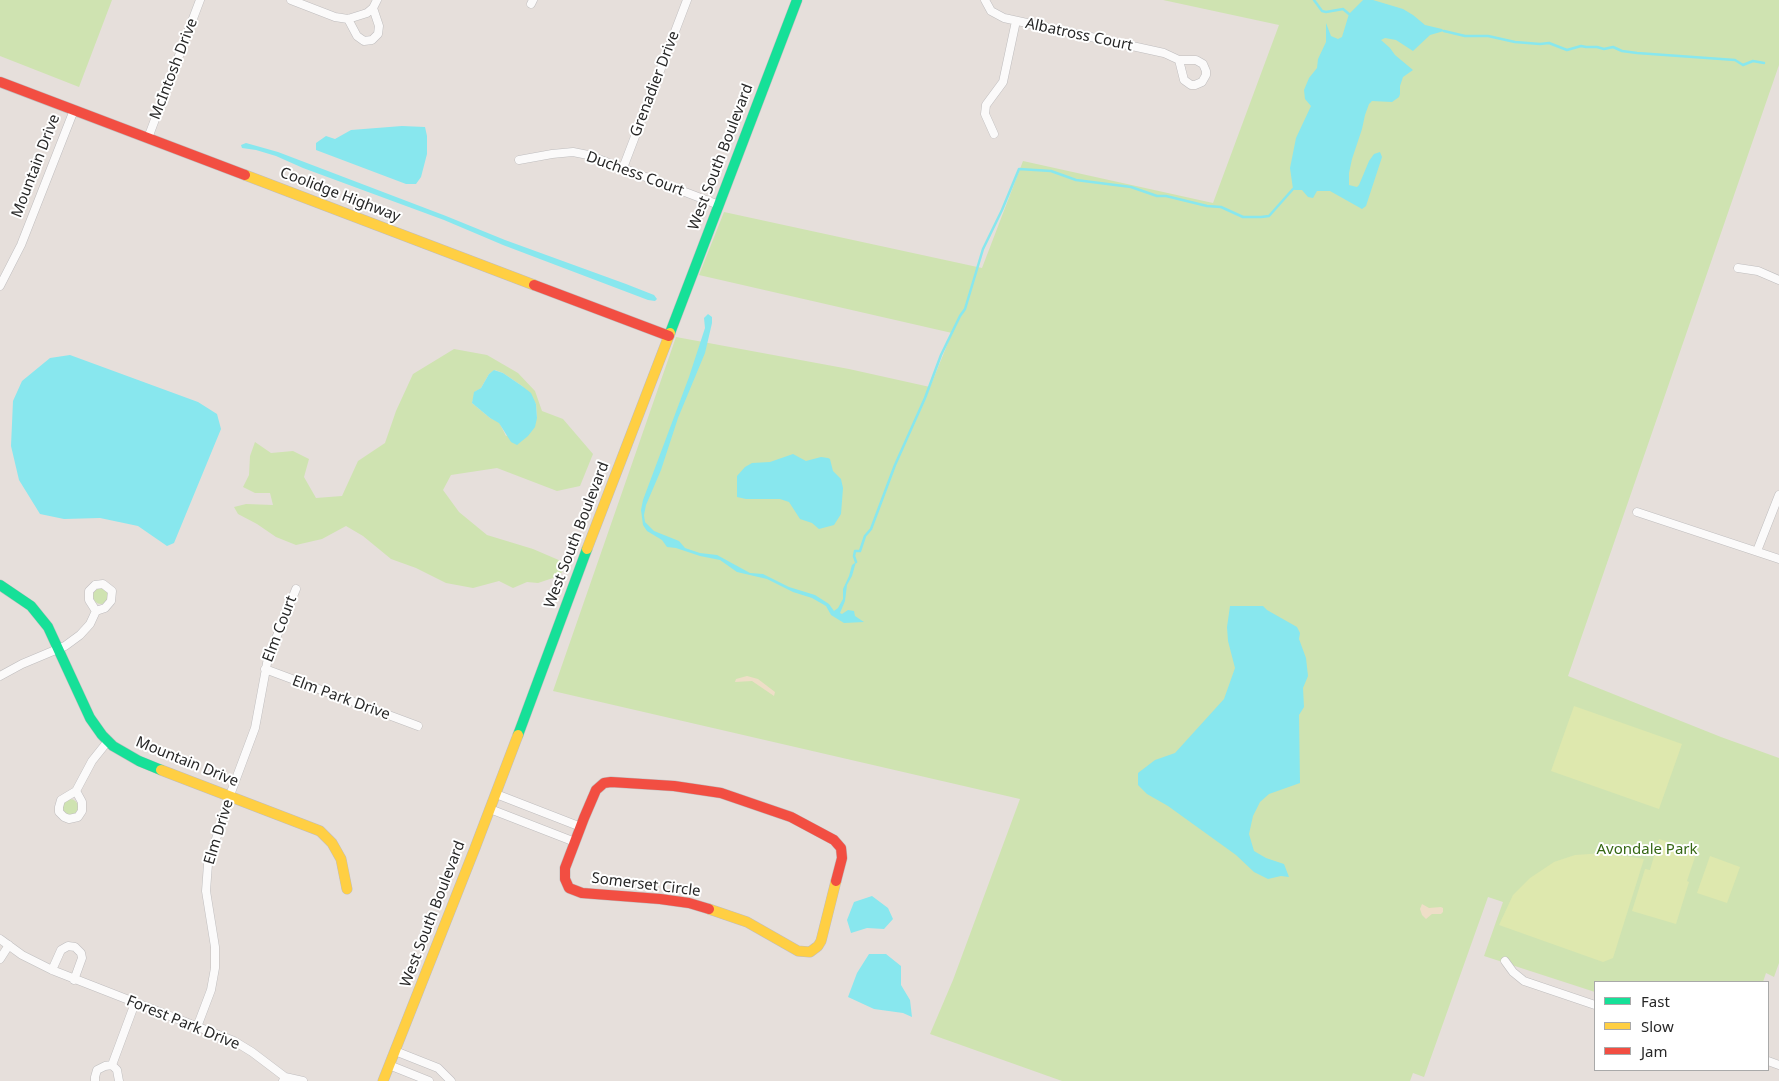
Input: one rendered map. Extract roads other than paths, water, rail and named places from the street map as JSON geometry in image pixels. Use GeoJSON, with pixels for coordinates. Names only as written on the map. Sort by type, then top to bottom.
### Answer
{"type":"FeatureCollection","features":[{"type":"Feature","properties":{"kind":"street","name":"McIntosh Drive"},"geometry":{"type":"LineString","coordinates":[[148,138],[200,0]]}},
{"type":"Feature","properties":{"kind":"street"},"geometry":{"type":"LineString","coordinates":[[291,0],[335,17],[348,19],[373,8],[377,0]]}},
{"type":"Feature","properties":{"kind":"street","name":"Grenadier Drive"},"geometry":{"type":"LineString","coordinates":[[623,168],[687,0]]}},
{"type":"Feature","properties":{"kind":"street","name":"West South Boulevard"},"geometry":{"type":"LineString","coordinates":[[383,1081],[496,794],[797,0]]}},
{"type":"Feature","properties":{"kind":"street","name":"Albatross Court"},"geometry":{"type":"LineString","coordinates":[[985,0],[991,11],[998,16],[1164,53],[1179,60]]}},
{"type":"Feature","properties":{"kind":"street"},"geometry":{"type":"LineString","coordinates":[[348,19],[357,36],[364,41],[372,40],[378,34],[379,26],[373,8]]}},
{"type":"Feature","properties":{"kind":"street"},"geometry":{"type":"LineString","coordinates":[[994,134],[985,114],[986,105],[999,89],[1005,75],[1016,21]]}},
{"type":"Feature","properties":{"kind":"street","name":"Coolidge Highway"},"geometry":{"type":"LineString","coordinates":[[0,82],[669,336]]}},
{"type":"Feature","properties":{"kind":"street","name":"Mountain Drive"},"geometry":{"type":"LineString","coordinates":[[0,286],[21,245],[74,110]]}},
{"type":"Feature","properties":{"kind":"street","name":"Duchess Court"},"geometry":{"type":"LineString","coordinates":[[520,160],[573,152],[588,155],[719,205]]}},
{"type":"Feature","properties":{"kind":"street"},"geometry":{"type":"LineString","coordinates":[[1738,268],[1758,271],[1779,280]]}},
{"type":"Feature","properties":{"kind":"street"},"geometry":{"type":"LineString","coordinates":[[1757,551],[1779,495]]}},
{"type":"Feature","properties":{"kind":"street"},"geometry":{"type":"LineString","coordinates":[[1638,512],[1779,559]]}},
{"type":"Feature","properties":{"kind":"street","name":"Mountain Drive"},"geometry":{"type":"LineString","coordinates":[[0,585],[23,600],[48,627],[59,648],[83,706],[96,727],[108,741],[127,756],[138,761],[310,826],[332,843],[341,859],[347,889]]}},
{"type":"Feature","properties":{"kind":"street","name":"Elm Court"},"geometry":{"type":"LineString","coordinates":[[265,669],[281,622],[296,589]]}},
{"type":"Feature","properties":{"kind":"street"},"geometry":{"type":"LineString","coordinates":[[0,676],[71,642],[90,624],[96,611]]}},
{"type":"Feature","properties":{"kind":"street","name":"Elm Park Drive"},"geometry":{"type":"LineString","coordinates":[[265,669],[418,726]]}},
{"type":"Feature","properties":{"kind":"street","name":"Elm Drive"},"geometry":{"type":"LineString","coordinates":[[197,1027],[211,990],[215,968],[215,947],[206,891],[210,856],[255,728],[265,669]]}},
{"type":"Feature","properties":{"kind":"street"},"geometry":{"type":"LineString","coordinates":[[76,791],[92,761],[108,741]]}},
{"type":"Feature","properties":{"kind":"street","name":"Somerset Circle"},"geometry":{"type":"LineString","coordinates":[[611,782],[674,786],[721,793],[791,817],[834,840],[838,843],[842,853],[821,941],[810,952],[798,951],[747,922],[705,907],[660,899],[576,892],[568,886],[564,874],[576,842],[596,790],[604,784],[611,782]]}},
{"type":"Feature","properties":{"kind":"street"},"geometry":{"type":"LineString","coordinates":[[496,794],[581,827]]}},
{"type":"Feature","properties":{"kind":"street"},"geometry":{"type":"LineString","coordinates":[[490,809],[576,842]]}},
{"type":"Feature","properties":{"kind":"street","name":"Forest Park Drive"},"geometry":{"type":"LineString","coordinates":[[0,939],[22,955],[74,980],[244,1046],[285,1080],[303,1081]]}},
{"type":"Feature","properties":{"kind":"street"},"geometry":{"type":"LineString","coordinates":[[0,959],[8,945]]}},
{"type":"Feature","properties":{"kind":"street"},"geometry":{"type":"LineString","coordinates":[[52,970],[61,950],[68,946],[75,947],[81,953],[82,958],[74,980]]}},
{"type":"Feature","properties":{"kind":"street"},"geometry":{"type":"LineString","coordinates":[[1505,962],[1524,981],[1594,1004]]}},
{"type":"Feature","properties":{"kind":"street"},"geometry":{"type":"LineString","coordinates":[[112,1065],[136,1003]]}},
{"type":"Feature","properties":{"kind":"street"},"geometry":{"type":"LineString","coordinates":[[395,1051],[438,1068],[448,1081]]}},
{"type":"Feature","properties":{"kind":"street"},"geometry":{"type":"LineString","coordinates":[[417,1076],[423,1062]]}},
{"type":"Feature","properties":{"kind":"street"},"geometry":{"type":"LineString","coordinates":[[95,1081],[97,1070],[112,1065]]}},
{"type":"Feature","properties":{"kind":"street"},"geometry":{"type":"LineString","coordinates":[[112,1065],[117,1070],[119,1081]]}},
{"type":"Feature","properties":{"kind":"street"},"geometry":{"type":"LineString","coordinates":[[389,1066],[430,1081]]}},
{"type":"Feature","properties":{"kind":"water"},"geometry":{"type":"Polygon","coordinates":[[[1363,0],[1373,0],[1403,9],[1425,25],[1444,31],[1430,35],[1413,51],[1396,40],[1385,38],[1381,40],[1413,70],[1403,77],[1399,97],[1392,102],[1372,101],[1369,104],[1352,159],[1349,185],[1357,187],[1359,185],[1374,154],[1380,152],[1382,157],[1366,206],[1362,209],[1330,191],[1317,191],[1313,198],[1308,197],[1302,190],[1293,189],[1290,168],[1296,138],[1311,106],[1305,99],[1304,90],[1309,78],[1317,68],[1318,59],[1326,42],[1326,23],[1331,36],[1338,39],[1342,37],[1349,14],[1363,0]]]}},
{"type":"Feature","properties":{"kind":"water"},"geometry":{"type":"Polygon","coordinates":[[[402,126],[425,127],[427,154],[421,177],[416,184],[406,184],[316,150],[316,143],[326,136],[335,139],[351,130],[402,126]]]}},
{"type":"Feature","properties":{"kind":"water"},"geometry":{"type":"Polygon","coordinates":[[[246,143],[278,152],[505,240],[626,284],[654,295],[657,299],[655,301],[648,300],[276,156],[242,148],[241,145],[246,143]]]}},
{"type":"Feature","properties":{"kind":"water"},"geometry":{"type":"Polygon","coordinates":[[[708,314],[712,317],[712,323],[705,353],[678,418],[661,470],[646,505],[645,522],[654,531],[679,541],[685,548],[700,553],[717,555],[750,573],[763,574],[789,587],[815,595],[829,604],[834,611],[843,599],[843,589],[852,565],[856,562],[847,585],[845,601],[840,613],[842,614],[848,610],[854,611],[855,616],[864,622],[844,623],[831,615],[826,606],[812,598],[793,592],[767,579],[737,572],[720,560],[667,547],[662,540],[647,531],[643,525],[641,510],[643,500],[689,377],[705,328],[704,318],[708,314]]]}},
{"type":"Feature","properties":{"kind":"water"},"geometry":{"type":"Polygon","coordinates":[[[70,355],[198,402],[217,414],[221,429],[174,543],[167,546],[138,526],[100,518],[64,519],[40,514],[19,480],[11,446],[13,401],[22,381],[50,358],[70,355]]]}},
{"type":"Feature","properties":{"kind":"water"},"geometry":{"type":"Polygon","coordinates":[[[494,370],[503,373],[531,393],[536,404],[537,418],[535,427],[517,445],[511,442],[499,423],[472,403],[474,392],[481,388],[489,374],[494,370]]]}},
{"type":"Feature","properties":{"kind":"water"},"geometry":{"type":"Polygon","coordinates":[[[793,454],[806,461],[821,457],[830,459],[833,471],[841,479],[843,488],[841,514],[834,525],[819,529],[812,523],[800,519],[789,502],[780,499],[746,499],[737,497],[737,476],[745,467],[752,463],[770,462],[793,454]]]}},
{"type":"Feature","properties":{"kind":"water"},"geometry":{"type":"Polygon","coordinates":[[[1230,606],[1263,606],[1297,627],[1306,658],[1308,676],[1303,688],[1304,707],[1299,715],[1300,783],[1269,794],[1260,802],[1253,816],[1249,834],[1254,851],[1266,858],[1284,864],[1289,877],[1281,876],[1268,879],[1254,872],[1236,855],[1168,806],[1147,794],[1138,785],[1138,773],[1155,760],[1175,753],[1224,699],[1235,668],[1228,641],[1227,627],[1230,606]]]}},
{"type":"Feature","properties":{"kind":"water"},"geometry":{"type":"Polygon","coordinates":[[[872,896],[888,908],[893,919],[884,929],[867,928],[851,933],[847,920],[854,902],[872,896]]]}},
{"type":"Feature","properties":{"kind":"water"},"geometry":{"type":"Polygon","coordinates":[[[869,954],[886,954],[901,966],[901,985],[910,1000],[912,1017],[903,1013],[874,1009],[848,997],[857,973],[869,954]]]}},
{"type":"Feature","properties":{"kind":"waterway"},"geometry":{"type":"LineString","coordinates":[[1314,0],[1322,11],[1343,9],[1349,14]]}},
{"type":"Feature","properties":{"kind":"waterway"},"geometry":{"type":"LineString","coordinates":[[1444,31],[1465,36],[1488,36],[1515,42],[1549,43],[1567,50],[1581,46],[1604,49],[1613,47],[1622,51],[1637,53],[1735,60],[1743,65],[1753,61],[1764,63]]}},
{"type":"Feature","properties":{"kind":"waterway"},"geometry":{"type":"LineString","coordinates":[[856,562],[855,551],[860,551],[865,536],[871,529],[895,465],[925,398],[941,355],[965,309],[983,249],[1019,169],[1051,171],[1076,180],[1131,187],[1157,196],[1166,196],[1207,206],[1221,207],[1243,217],[1269,216],[1293,189]]}},
{"type":"Feature","properties":{"kind":"park label","name":"Avondale Park"},"geometry":{"type":"Point","coordinates":[1647,850]}}]}
